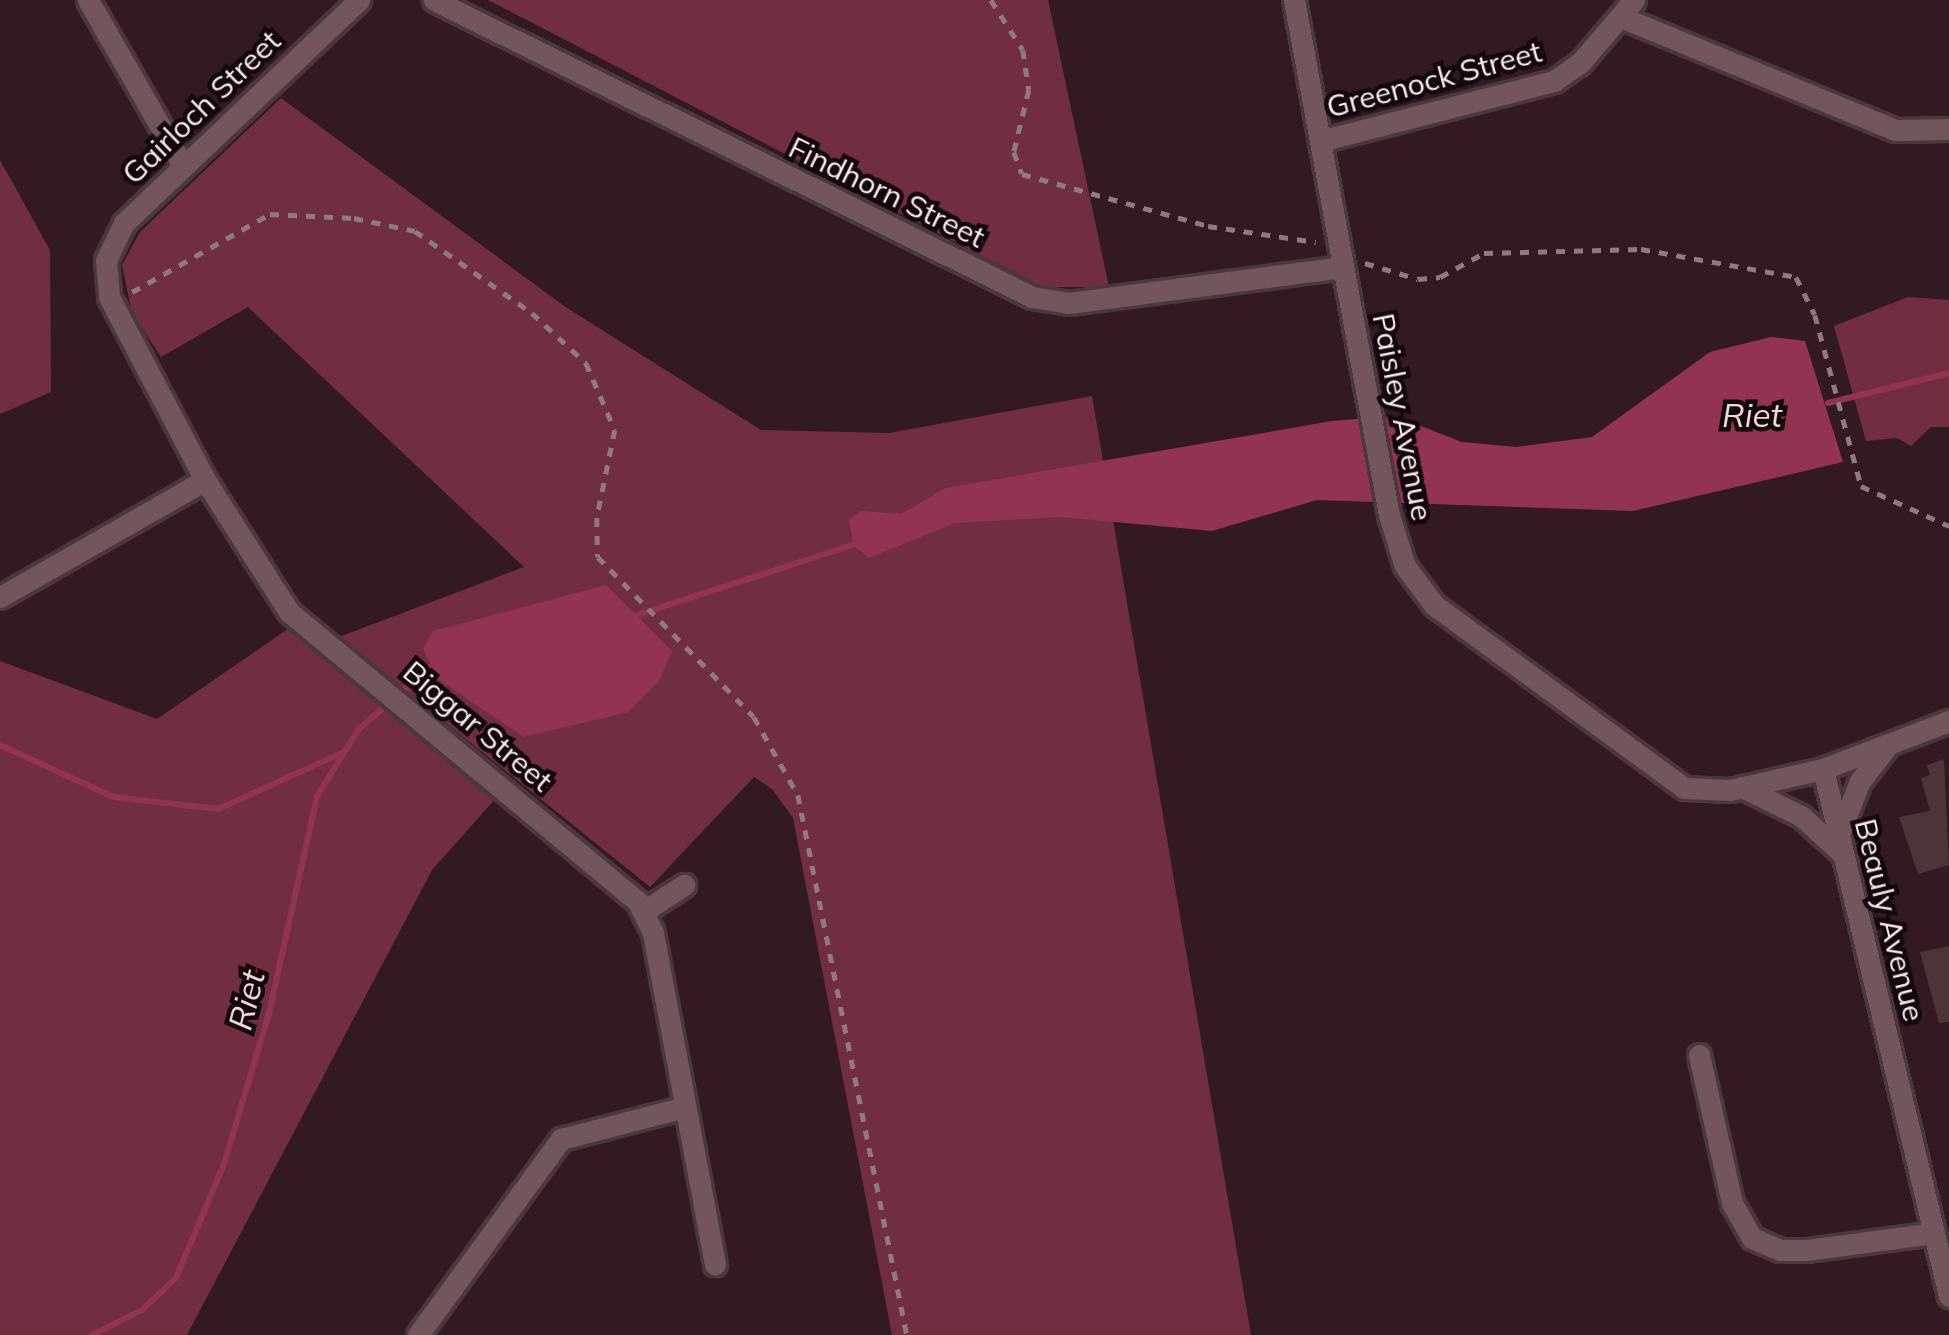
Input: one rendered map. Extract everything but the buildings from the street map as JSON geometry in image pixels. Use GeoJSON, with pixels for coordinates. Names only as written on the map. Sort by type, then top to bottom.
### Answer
{"type":"FeatureCollection","features":[{"type":"Feature","properties":{"kind":"street"},"geometry":{"type":"LineString","coordinates":[[88,0],[183,166]]}},
{"type":"Feature","properties":{"kind":"street","name":"Gairloch Street"},"geometry":{"type":"LineString","coordinates":[[105,271],[124,224],[359,0]]}},
{"type":"Feature","properties":{"kind":"street","name":"Findhorn Street"},"geometry":{"type":"LineString","coordinates":[[434,0],[1032,297],[1069,303],[1341,259]]}},
{"type":"Feature","properties":{"kind":"street","name":"Paisley Avenue"},"geometry":{"type":"LineString","coordinates":[[1294,0],[1389,515],[1405,566],[1445,616],[1673,782],[1742,787],[1822,769],[1949,721]]}},
{"type":"Feature","properties":{"kind":"street","name":"Greenock Street"},"geometry":{"type":"LineString","coordinates":[[1320,141],[1554,81],[1628,9],[1903,133],[1949,130]]}},
{"type":"Feature","properties":{"kind":"street","name":"Biggar Street"},"geometry":{"type":"LineString","coordinates":[[105,271],[112,304],[205,480],[289,612],[421,716],[644,911]]}},
{"type":"Feature","properties":{"kind":"street"},"geometry":{"type":"LineString","coordinates":[[0,597],[205,480]]}},
{"type":"Feature","properties":{"kind":"street"},"geometry":{"type":"LineString","coordinates":[[1742,787],[1784,804],[1841,845],[1860,781],[1888,744]]}},
{"type":"Feature","properties":{"kind":"street","name":"Beauly Avenue"},"geometry":{"type":"LineString","coordinates":[[1822,769],[1949,1296]]}},
{"type":"Feature","properties":{"kind":"street"},"geometry":{"type":"LineString","coordinates":[[684,885],[644,911],[715,1264]]}},
{"type":"Feature","properties":{"kind":"street"},"geometry":{"type":"LineString","coordinates":[[1699,1055],[1732,1203],[1752,1238],[1780,1250],[1807,1250],[1934,1234]]}},
{"type":"Feature","properties":{"kind":"street"},"geometry":{"type":"LineString","coordinates":[[418,1335],[561,1139],[685,1107]]}},
{"type":"Feature","properties":{"kind":"path"},"geometry":{"type":"LineString","coordinates":[[991,0],[1023,50],[1029,90],[1014,152],[1022,174],[1208,226],[1309,239],[1341,259],[1418,279],[1440,277],[1484,253],[1548,248],[1641,249],[1796,277],[1815,314],[1862,486],[1949,526]]}},
{"type":"Feature","properties":{"kind":"path"},"geometry":{"type":"LineString","coordinates":[[112,304],[270,214],[415,231],[532,314],[601,385],[615,430],[594,539],[608,573],[688,646],[754,717],[798,795],[907,1335]]}},
{"type":"Feature","properties":{"kind":"shaded area"},"geometry":{"type":"Polygon","coordinates":[[[488,0],[1048,0],[1109,287],[1042,287],[488,0]]]}},
{"type":"Feature","properties":{"kind":"shaded area"},"geometry":{"type":"Polygon","coordinates":[[[281,98],[567,308],[761,430],[889,433],[1092,396],[1251,1335],[892,1335],[793,818],[772,789],[754,777],[650,887],[339,637],[524,567],[248,307],[161,357],[132,313],[122,265],[140,232],[281,98]]]}},
{"type":"Feature","properties":{"kind":"shaded area"},"geometry":{"type":"Polygon","coordinates":[[[0,160],[50,250],[51,392],[0,414],[0,160]]]}},
{"type":"Feature","properties":{"kind":"shaded area"},"geometry":{"type":"Polygon","coordinates":[[[1908,297],[1949,300],[1949,427],[1931,427],[1911,446],[1897,438],[1866,441],[1834,326],[1908,297]]]}},
{"type":"Feature","properties":{"kind":"shaded area"},"geometry":{"type":"Polygon","coordinates":[[[298,622],[505,788],[432,870],[187,1335],[0,1335],[0,661],[157,719],[298,622]]]}},
{"type":"Feature","properties":{"kind":"water","name":"Riet"},"geometry":{"type":"Polygon","coordinates":[[[1771,337],[1805,341],[1843,462],[1633,511],[1317,500],[1212,531],[1061,517],[955,523],[869,558],[853,545],[849,519],[861,511],[901,514],[946,488],[1332,421],[1395,416],[1462,442],[1516,447],[1592,437],[1710,352],[1771,337]]]}},
{"type":"Feature","properties":{"kind":"water"},"geometry":{"type":"Polygon","coordinates":[[[606,585],[672,651],[659,681],[628,712],[524,737],[438,679],[423,649],[433,631],[606,585]]]}},
{"type":"Feature","properties":{"kind":"waterway","name":"Riet"},"geometry":{"type":"LineString","coordinates":[[1828,403],[1949,373]]}},
{"type":"Feature","properties":{"kind":"waterway","name":"Riet"},"geometry":{"type":"LineString","coordinates":[[637,615],[853,545]]}},
{"type":"Feature","properties":{"kind":"waterway","name":"Riet"},"geometry":{"type":"LineString","coordinates":[[92,1335],[142,1310],[176,1278],[224,1164],[269,1013],[317,796],[359,729],[431,666]]}},
{"type":"Feature","properties":{"kind":"waterway"},"geometry":{"type":"LineString","coordinates":[[0,745],[113,797],[218,809],[344,752]]}}]}
